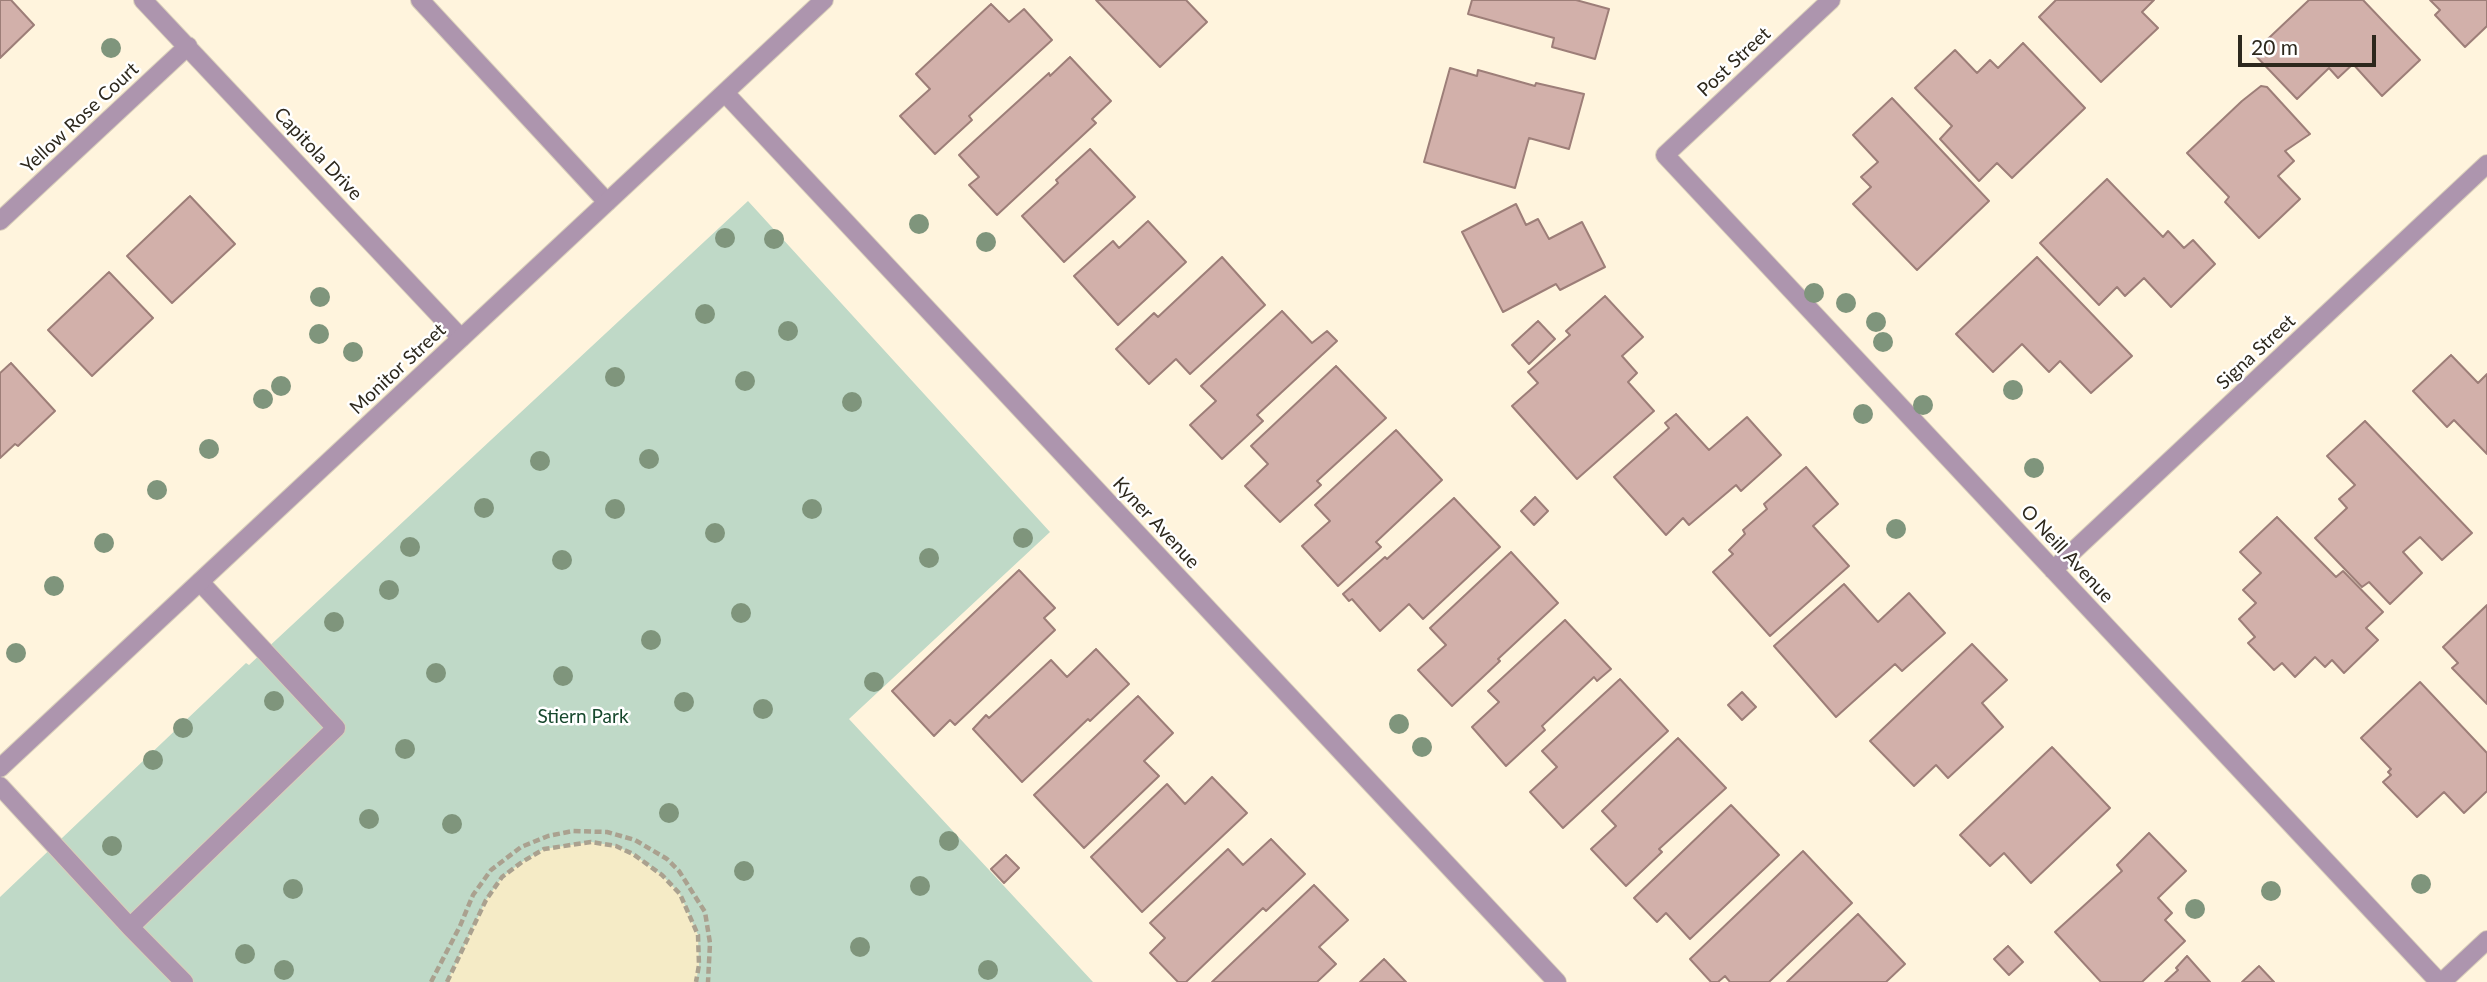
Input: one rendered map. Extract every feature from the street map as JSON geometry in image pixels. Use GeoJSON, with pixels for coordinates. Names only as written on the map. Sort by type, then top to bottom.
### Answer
{"type":"FeatureCollection","features":[{"type":"Feature","properties":{"kind":"street","name":"Capitola Drive"},"geometry":{"type":"LineString","coordinates":[[143,0],[461,338]]}},
{"type":"Feature","properties":{"kind":"street"},"geometry":{"type":"LineString","coordinates":[[419,0],[607,202]]}},
{"type":"Feature","properties":{"kind":"street","name":"Monitor Street"},"geometry":{"type":"LineString","coordinates":[[0,768],[824,0]]}},
{"type":"Feature","properties":{"kind":"street","name":"Post Street"},"geometry":{"type":"LineString","coordinates":[[1665,155],[1831,0]]}},
{"type":"Feature","properties":{"kind":"street","name":"Yellow Rose Court"},"geometry":{"type":"LineString","coordinates":[[0,221],[188,46]]}},
{"type":"Feature","properties":{"kind":"street","name":"Kyner Avenue"},"geometry":{"type":"LineString","coordinates":[[725,93],[1557,982]]}},
{"type":"Feature","properties":{"kind":"street","name":"O Neill Avenue"},"geometry":{"type":"LineString","coordinates":[[1665,155],[2441,982]]}},
{"type":"Feature","properties":{"kind":"street","name":"Signa Street"},"geometry":{"type":"LineString","coordinates":[[2053,570],[2487,164]]}},
{"type":"Feature","properties":{"kind":"street"},"geometry":{"type":"LineString","coordinates":[[131,928],[335,728],[201,582]]}},
{"type":"Feature","properties":{"kind":"street"},"geometry":{"type":"LineString","coordinates":[[0,786],[184,982]]}},
{"type":"Feature","properties":{"kind":"street"},"geometry":{"type":"LineString","coordinates":[[2441,982],[2487,940]]}},
{"type":"Feature","properties":{"kind":"path"},"geometry":{"type":"LineString","coordinates":[[431,982],[473,895],[491,870],[521,847],[548,836],[573,831],[607,832],[635,840],[667,859],[678,871],[705,912],[710,943],[708,982]]}},
{"type":"Feature","properties":{"kind":"path"},"geometry":{"type":"LineString","coordinates":[[447,982],[486,900],[502,877],[544,849],[591,842],[616,846],[633,854],[662,875],[680,894],[698,935],[699,965],[696,982]]}},
{"type":"Feature","properties":{"kind":"green space","name":"Stiern Park"},"geometry":{"type":"Polygon","coordinates":[[[748,201],[1050,532],[849,719],[1093,982],[0,982],[0,897],[246,663],[249,665],[748,201]]]}},
{"type":"Feature","properties":{"kind":"sand"},"geometry":{"type":"Polygon","coordinates":[[[591,842],[616,846],[633,854],[662,875],[680,894],[698,935],[699,965],[696,982],[447,982],[486,900],[502,877],[544,849],[591,842]]]}},
{"type":"Feature","properties":{"kind":"building"},"geometry":{"type":"Polygon","coordinates":[[[0,0],[11,0],[34,25],[0,58],[0,0]]]}},
{"type":"Feature","properties":{"kind":"building"},"geometry":{"type":"Polygon","coordinates":[[[1096,0],[1186,0],[1207,22],[1160,67],[1096,0]]]}},
{"type":"Feature","properties":{"kind":"building"},"geometry":{"type":"Polygon","coordinates":[[[1472,0],[1576,0],[1609,9],[1595,59],[1552,47],[1554,38],[1468,14],[1472,0]]]}},
{"type":"Feature","properties":{"kind":"building"},"geometry":{"type":"Polygon","coordinates":[[[2056,0],[2154,0],[2142,12],[2158,28],[2101,82],[2039,17],[2056,0]]]}},
{"type":"Feature","properties":{"kind":"building"},"geometry":{"type":"Polygon","coordinates":[[[2309,0],[2363,0],[2420,60],[2382,96],[2353,64],[2338,78],[2329,68],[2297,99],[2253,53],[2309,0]]]}},
{"type":"Feature","properties":{"kind":"building"},"geometry":{"type":"Polygon","coordinates":[[[2430,0],[2487,0],[2487,26],[2465,47],[2435,15],[2440,10],[2430,0]]]}},
{"type":"Feature","properties":{"kind":"building"},"geometry":{"type":"Polygon","coordinates":[[[991,4],[1009,22],[1024,9],[1052,40],[969,116],[972,120],[935,154],[900,116],[930,89],[916,74],[991,4]]]}},
{"type":"Feature","properties":{"kind":"building"},"geometry":{"type":"Polygon","coordinates":[[[2023,43],[2085,108],[2012,178],[1997,163],[1979,181],[1940,139],[1952,126],[1915,88],[1955,50],[1977,73],[1990,60],[1998,68],[2023,43]]]}},
{"type":"Feature","properties":{"kind":"building"},"geometry":{"type":"Polygon","coordinates":[[[1070,57],[1111,101],[1092,119],[1096,123],[997,215],[969,185],[979,177],[959,155],[1070,57]]]}},
{"type":"Feature","properties":{"kind":"building"},"geometry":{"type":"Polygon","coordinates":[[[1450,68],[1477,76],[1478,70],[1535,86],[1536,83],[1584,94],[1569,149],[1529,138],[1515,188],[1424,162],[1450,68]]]}},
{"type":"Feature","properties":{"kind":"building"},"geometry":{"type":"Polygon","coordinates":[[[2261,86],[2267,87],[2310,134],[2285,151],[2294,161],[2278,176],[2300,199],[2259,238],[2225,202],[2229,197],[2187,153],[2261,86]]]}},
{"type":"Feature","properties":{"kind":"building"},"geometry":{"type":"Polygon","coordinates":[[[1892,98],[1989,201],[1917,270],[1853,204],[1871,187],[1861,177],[1878,162],[1853,135],[1892,98]]]}},
{"type":"Feature","properties":{"kind":"building"},"geometry":{"type":"Polygon","coordinates":[[[1090,149],[1135,197],[1064,262],[1022,216],[1090,149]]]}},
{"type":"Feature","properties":{"kind":"building"},"geometry":{"type":"Polygon","coordinates":[[[2107,179],[2163,237],[2168,231],[2184,248],[2193,240],[2215,264],[2171,307],[2144,278],[2125,296],[2117,287],[2099,305],[2040,243],[2107,179]]]}},
{"type":"Feature","properties":{"kind":"building"},"geometry":{"type":"Polygon","coordinates":[[[190,196],[235,244],[172,303],[127,256],[190,196]]]}},
{"type":"Feature","properties":{"kind":"building"},"geometry":{"type":"Polygon","coordinates":[[[1516,204],[1526,225],[1538,219],[1549,239],[1582,222],[1605,267],[1560,290],[1556,284],[1503,312],[1462,232],[1516,204]]]}},
{"type":"Feature","properties":{"kind":"building"},"geometry":{"type":"Polygon","coordinates":[[[1148,221],[1186,262],[1118,325],[1074,276],[1113,241],[1119,248],[1148,221]]]}},
{"type":"Feature","properties":{"kind":"building"},"geometry":{"type":"Polygon","coordinates":[[[1222,257],[1265,305],[1190,374],[1176,359],[1149,384],[1116,349],[1154,313],[1158,317],[1222,257]]]}},
{"type":"Feature","properties":{"kind":"building"},"geometry":{"type":"Polygon","coordinates":[[[2037,257],[2132,356],[2091,393],[2060,361],[2049,372],[2022,344],[1993,372],[1956,334],[2037,257]]]}},
{"type":"Feature","properties":{"kind":"building"},"geometry":{"type":"Polygon","coordinates":[[[109,272],[153,318],[92,376],[48,330],[109,272]]]}},
{"type":"Feature","properties":{"kind":"building"},"geometry":{"type":"Polygon","coordinates":[[[1605,296],[1643,337],[1622,356],[1637,373],[1628,382],[1654,411],[1577,479],[1512,406],[1538,383],[1528,372],[1570,335],[1566,331],[1605,296]]]}},
{"type":"Feature","properties":{"kind":"building"},"geometry":{"type":"Polygon","coordinates":[[[1282,311],[1312,343],[1327,331],[1337,341],[1257,415],[1263,421],[1222,459],[1190,425],[1216,401],[1201,386],[1282,311]]]}},
{"type":"Feature","properties":{"kind":"building"},"geometry":{"type":"Polygon","coordinates":[[[1538,321],[1555,339],[1529,364],[1512,345],[1538,321]]]}},
{"type":"Feature","properties":{"kind":"building"},"geometry":{"type":"Polygon","coordinates":[[[2451,355],[2478,383],[2487,374],[2487,454],[2454,420],[2447,427],[2413,391],[2451,355]]]}},
{"type":"Feature","properties":{"kind":"building"},"geometry":{"type":"Polygon","coordinates":[[[11,363],[55,411],[18,446],[15,444],[0,458],[0,373],[11,363]]]}},
{"type":"Feature","properties":{"kind":"building"},"geometry":{"type":"Polygon","coordinates":[[[1336,366],[1386,418],[1317,481],[1321,485],[1280,522],[1245,486],[1268,464],[1251,446],[1336,366]]]}},
{"type":"Feature","properties":{"kind":"building"},"geometry":{"type":"Polygon","coordinates":[[[1676,414],[1709,450],[1747,417],[1781,455],[1741,491],[1736,485],[1689,525],[1683,518],[1666,535],[1614,477],[1669,428],[1665,423],[1676,414]]]}},
{"type":"Feature","properties":{"kind":"building"},"geometry":{"type":"Polygon","coordinates":[[[2365,421],[2472,533],[2442,560],[2420,537],[2403,552],[2422,573],[2390,604],[2369,582],[2362,587],[2315,538],[2347,508],[2339,499],[2355,485],[2327,456],[2365,421]]]}},
{"type":"Feature","properties":{"kind":"building"},"geometry":{"type":"Polygon","coordinates":[[[1396,430],[1442,480],[1376,542],[1381,547],[1338,586],[1302,546],[1330,521],[1315,505],[1396,430]]]}},
{"type":"Feature","properties":{"kind":"building"},"geometry":{"type":"Polygon","coordinates":[[[1806,467],[1838,504],[1813,526],[1849,566],[1770,636],[1713,572],[1733,554],[1729,550],[1745,534],[1743,530],[1767,509],[1764,504],[1806,467]]]}},
{"type":"Feature","properties":{"kind":"building"},"geometry":{"type":"Polygon","coordinates":[[[1535,497],[1548,511],[1534,525],[1521,511],[1535,497]]]}},
{"type":"Feature","properties":{"kind":"building"},"geometry":{"type":"Polygon","coordinates":[[[1454,498],[1500,547],[1423,619],[1409,604],[1380,631],[1352,599],[1349,601],[1343,594],[1385,557],[1387,559],[1454,498]]]}},
{"type":"Feature","properties":{"kind":"building"},"geometry":{"type":"Polygon","coordinates":[[[2277,517],[2336,577],[2343,571],[2383,612],[2366,628],[2378,640],[2344,673],[2332,660],[2325,667],[2315,657],[2295,677],[2282,663],[2274,670],[2248,643],[2255,637],[2239,619],[2256,603],[2243,590],[2261,573],[2240,552],[2277,517]]]}},
{"type":"Feature","properties":{"kind":"building"},"geometry":{"type":"Polygon","coordinates":[[[1511,552],[1558,603],[1452,706],[1418,670],[1446,645],[1430,628],[1511,552]]]}},
{"type":"Feature","properties":{"kind":"building"},"geometry":{"type":"Polygon","coordinates":[[[1019,570],[1055,608],[1044,618],[1055,630],[955,725],[950,720],[934,736],[892,691],[1019,570]]]}},
{"type":"Feature","properties":{"kind":"building"},"geometry":{"type":"Polygon","coordinates":[[[1844,584],[1878,622],[1909,593],[1945,633],[1902,671],[1895,664],[1836,717],[1774,646],[1844,584]]]}},
{"type":"Feature","properties":{"kind":"building"},"geometry":{"type":"Polygon","coordinates":[[[2487,605],[2487,704],[2452,668],[2458,663],[2443,647],[2487,605]]]}},
{"type":"Feature","properties":{"kind":"building"},"geometry":{"type":"Polygon","coordinates":[[[1565,620],[1611,669],[1597,681],[1594,677],[1542,726],[1545,730],[1506,766],[1472,727],[1499,702],[1488,691],[1565,620]]]}},
{"type":"Feature","properties":{"kind":"building"},"geometry":{"type":"Polygon","coordinates":[[[1972,644],[2007,680],[1982,703],[2003,727],[1948,778],[1936,765],[1914,786],[1870,741],[1972,644]]]}},
{"type":"Feature","properties":{"kind":"building"},"geometry":{"type":"Polygon","coordinates":[[[1096,649],[1129,684],[1022,782],[973,729],[986,715],[989,718],[1051,660],[1067,677],[1096,649]]]}},
{"type":"Feature","properties":{"kind":"building"},"geometry":{"type":"Polygon","coordinates":[[[1620,679],[1668,731],[1563,828],[1530,792],[1557,767],[1542,751],[1620,679]]]}},
{"type":"Feature","properties":{"kind":"building"},"geometry":{"type":"Polygon","coordinates":[[[2420,682],[2487,753],[2487,791],[2464,813],[2444,792],[2417,817],[2383,782],[2391,775],[2388,772],[2391,769],[2361,738],[2420,682]]]}},
{"type":"Feature","properties":{"kind":"building"},"geometry":{"type":"Polygon","coordinates":[[[1742,692],[1756,707],[1742,720],[1728,705],[1742,692]]]}},
{"type":"Feature","properties":{"kind":"building"},"geometry":{"type":"Polygon","coordinates":[[[1138,696],[1173,733],[1144,761],[1159,776],[1084,848],[1034,795],[1138,696]]]}},
{"type":"Feature","properties":{"kind":"building"},"geometry":{"type":"Polygon","coordinates":[[[1678,738],[1726,788],[1659,849],[1662,852],[1626,886],[1591,849],[1616,826],[1602,811],[1678,738]]]}},
{"type":"Feature","properties":{"kind":"building"},"geometry":{"type":"Polygon","coordinates":[[[2052,747],[2110,808],[2031,883],[2004,853],[1990,866],[1960,835],[2052,747]]]}},
{"type":"Feature","properties":{"kind":"building"},"geometry":{"type":"Polygon","coordinates":[[[1212,777],[1247,813],[1142,912],[1091,857],[1167,784],[1185,804],[1212,777]]]}},
{"type":"Feature","properties":{"kind":"building"},"geometry":{"type":"Polygon","coordinates":[[[1731,805],[1779,855],[1690,939],[1666,913],[1657,922],[1634,898],[1731,805]]]}},
{"type":"Feature","properties":{"kind":"building"},"geometry":{"type":"Polygon","coordinates":[[[2149,833],[2186,871],[2158,898],[2172,913],[2165,920],[2185,941],[2142,982],[2101,982],[2055,932],[2122,871],[2117,865],[2149,833]]]}},
{"type":"Feature","properties":{"kind":"building"},"geometry":{"type":"Polygon","coordinates":[[[1271,839],[1305,874],[1266,911],[1263,908],[1186,982],[1178,982],[1150,953],[1165,938],[1150,923],[1228,849],[1243,865],[1271,839]]]}},
{"type":"Feature","properties":{"kind":"building"},"geometry":{"type":"Polygon","coordinates":[[[1803,851],[1852,903],[1769,982],[1730,982],[1725,976],[1718,982],[1711,982],[1690,959],[1803,851]]]}},
{"type":"Feature","properties":{"kind":"building"},"geometry":{"type":"Polygon","coordinates":[[[1006,855],[1019,868],[1004,883],[991,869],[1006,855]]]}},
{"type":"Feature","properties":{"kind":"building"},"geometry":{"type":"Polygon","coordinates":[[[1314,885],[1348,920],[1319,947],[1336,964],[1317,982],[1212,982],[1314,885]]]}},
{"type":"Feature","properties":{"kind":"building"},"geometry":{"type":"Polygon","coordinates":[[[1858,914],[1905,964],[1886,982],[1787,982],[1858,914]]]}},
{"type":"Feature","properties":{"kind":"building"},"geometry":{"type":"Polygon","coordinates":[[[2008,946],[2023,962],[2009,975],[1994,959],[2008,946]]]}},
{"type":"Feature","properties":{"kind":"building"},"geometry":{"type":"Polygon","coordinates":[[[2187,956],[2210,982],[2165,982],[2178,970],[2176,968],[2187,956]]]}},
{"type":"Feature","properties":{"kind":"building"},"geometry":{"type":"Polygon","coordinates":[[[1384,959],[1406,982],[1360,982],[1384,959]]]}},
{"type":"Feature","properties":{"kind":"building"},"geometry":{"type":"Polygon","coordinates":[[[2259,966],[2274,982],[2242,982],[2259,966]]]}}]}
